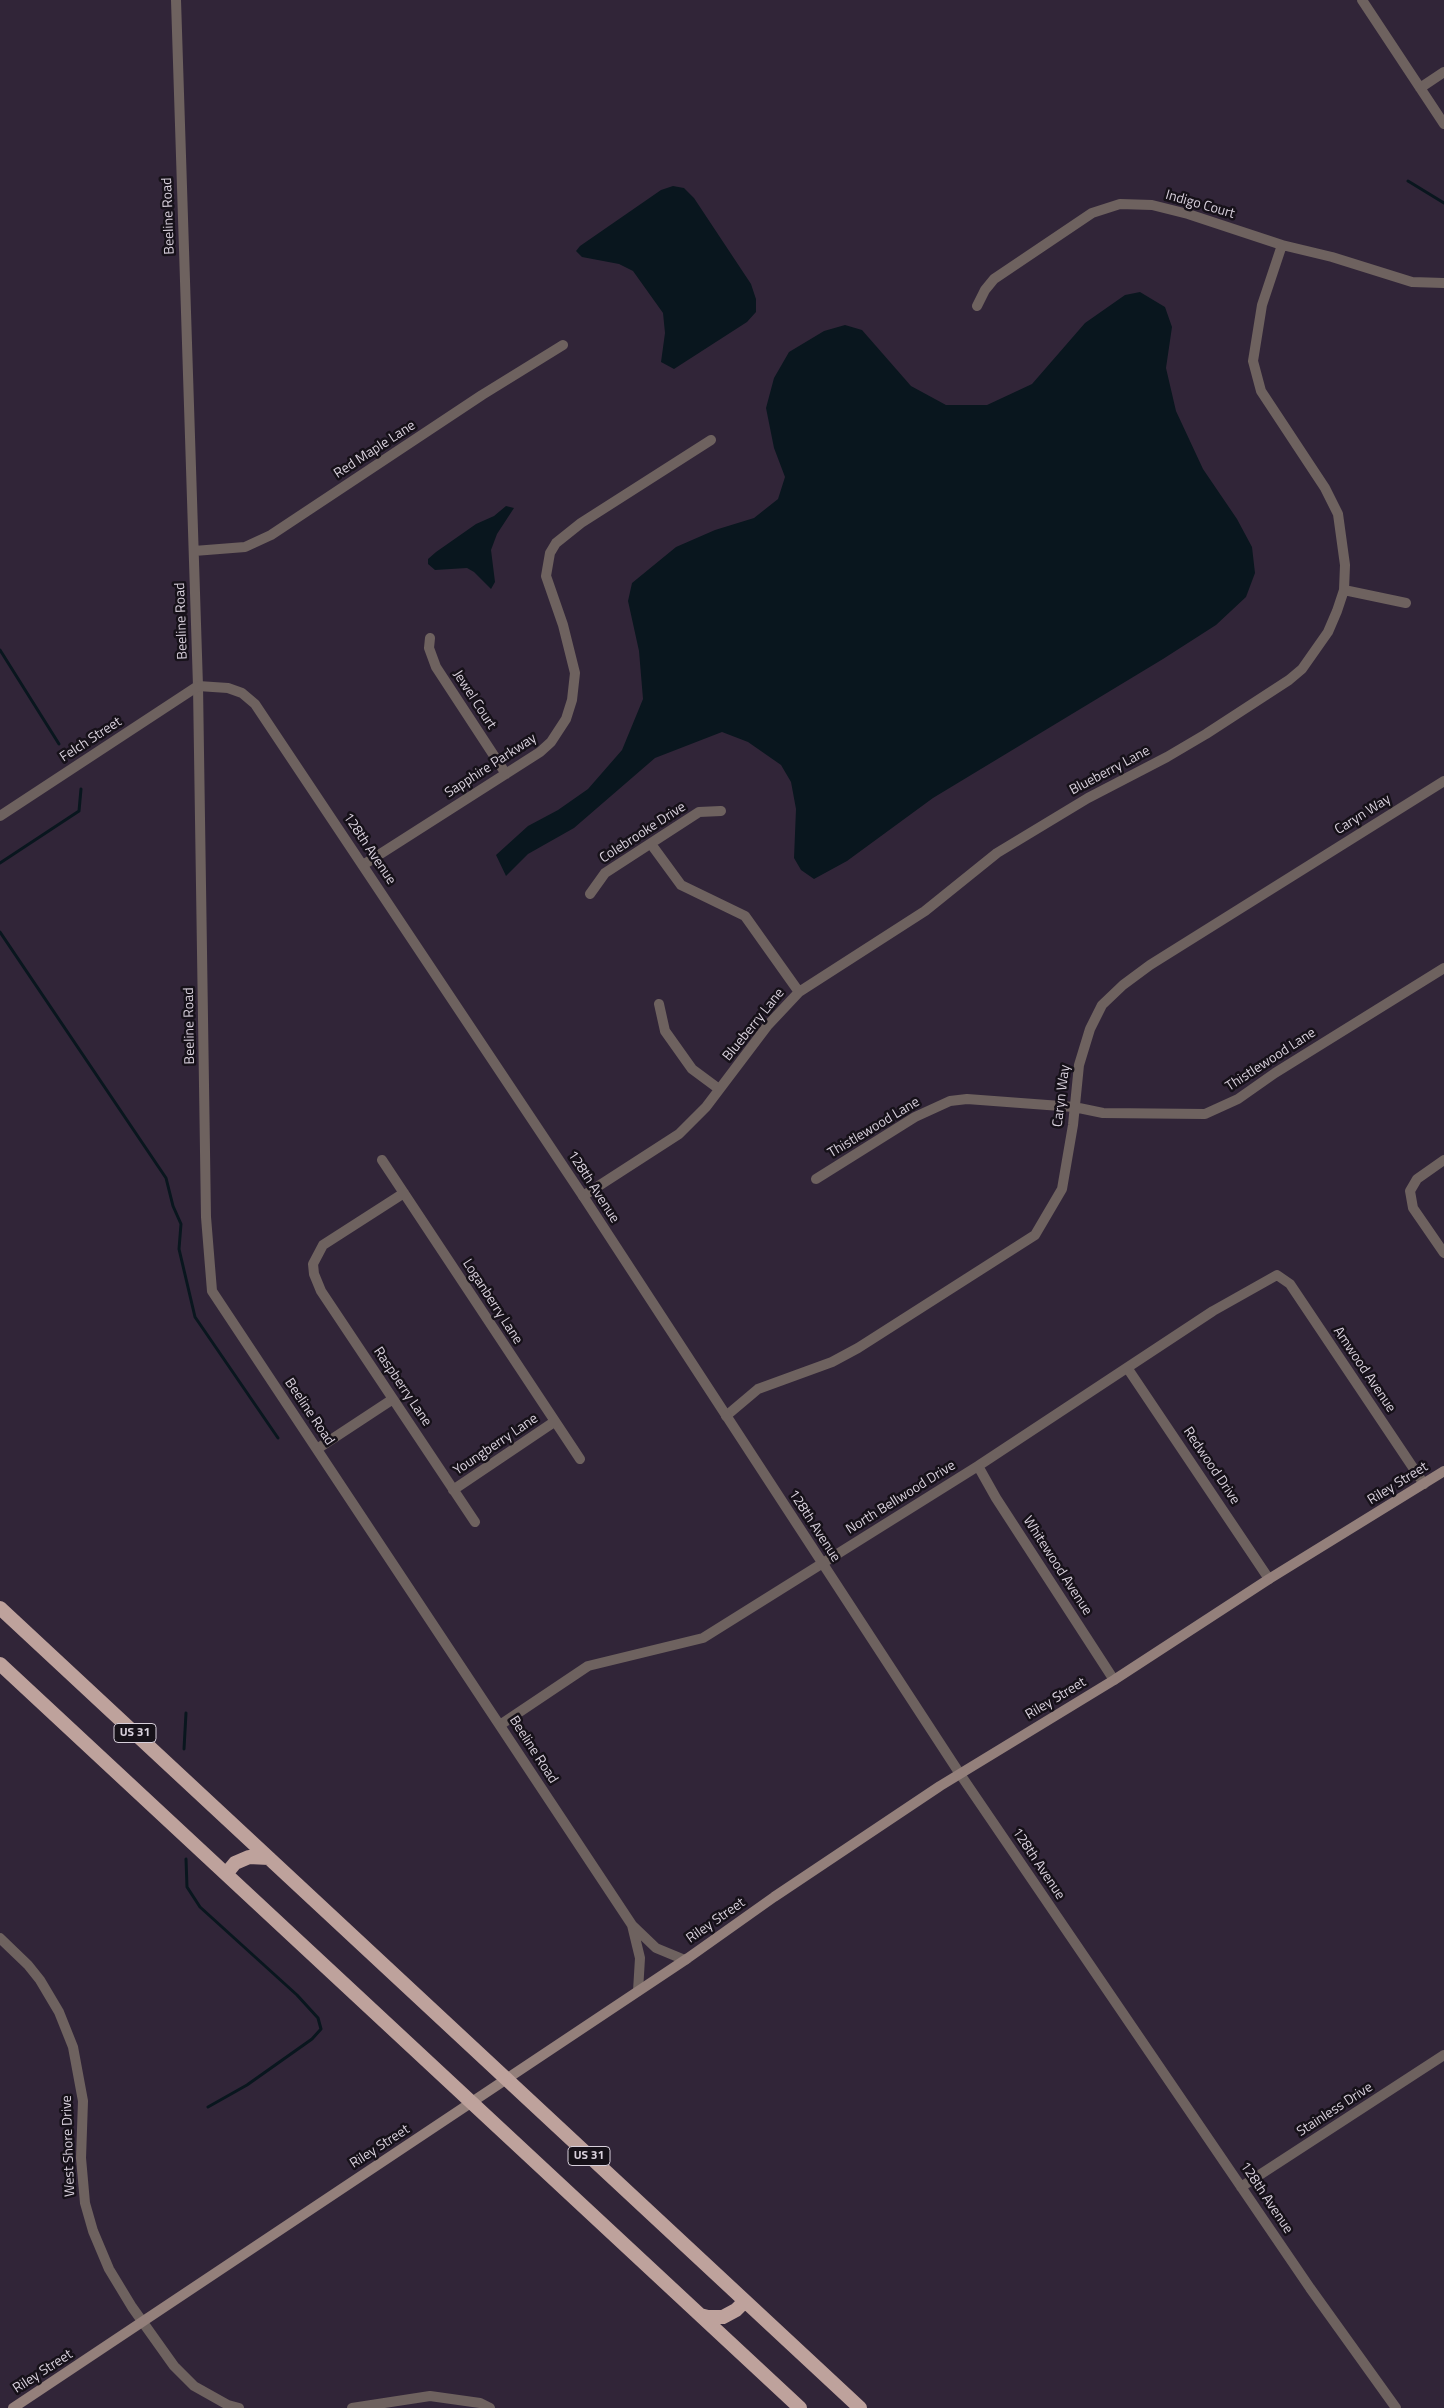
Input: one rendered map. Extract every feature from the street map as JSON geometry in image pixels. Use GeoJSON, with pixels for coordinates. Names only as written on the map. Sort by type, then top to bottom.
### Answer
{"type":"FeatureCollection","features":[{"type":"Feature","properties":{"kind":"highway","name":"US 31"},"geometry":{"type":"LineString","coordinates":[[0,1608],[860,2408]]}},
{"type":"Feature","properties":{"kind":"highway","name":"US 31"},"geometry":{"type":"LineString","coordinates":[[0,1664],[800,2408]]}},
{"type":"Feature","properties":{"kind":"highway"},"geometry":{"type":"LineString","coordinates":[[226,1874],[242,1859],[249,1857],[269,1858]]}},
{"type":"Feature","properties":{"kind":"highway"},"geometry":{"type":"LineString","coordinates":[[700,2315],[723,2317],[736,2310],[745,2300]]}},
{"type":"Feature","properties":{"kind":"main road","name":"Riley Street"},"geometry":{"type":"LineString","coordinates":[[13,2408],[507,2080],[685,1960],[780,1893],[960,1774],[1114,1680],[1269,1579],[1444,1471]]}},
{"type":"Feature","properties":{"kind":"street","name":"Beeline Road"},"geometry":{"type":"LineString","coordinates":[[176,0],[198,686],[206,1217],[212,1291],[632,1926],[656,1948],[685,1960]]}},
{"type":"Feature","properties":{"kind":"street"},"geometry":{"type":"LineString","coordinates":[[1362,0],[1444,124]]}},
{"type":"Feature","properties":{"kind":"street"},"geometry":{"type":"LineString","coordinates":[[1420,88],[1444,72]]}},
{"type":"Feature","properties":{"kind":"street","name":"Indigo Court"},"geometry":{"type":"LineString","coordinates":[[977,306],[985,290],[994,279],[1092,213],[1120,204],[1152,205],[1188,214],[1282,245],[1332,256],[1412,282],[1444,282]]}},
{"type":"Feature","properties":{"kind":"street","name":"Blueberry Lane"},"geometry":{"type":"LineString","coordinates":[[583,1196],[678,1134],[706,1107],[768,1025],[799,992],[925,911],[997,853],[1088,798],[1168,757],[1289,680],[1302,669],[1328,632],[1344,590],[1345,565],[1338,514],[1325,488],[1261,391],[1253,361],[1262,306],[1282,245]]}},
{"type":"Feature","properties":{"kind":"street","name":"Red Maple Lane"},"geometry":{"type":"LineString","coordinates":[[194,551],[245,547],[271,535],[563,345]]}},
{"type":"Feature","properties":{"kind":"street","name":"Sapphire Parkway"},"geometry":{"type":"LineString","coordinates":[[363,865],[540,752],[551,742],[566,719],[575,682],[574,663],[546,576],[546,564],[553,548],[566,534],[581,523],[711,440]]}},
{"type":"Feature","properties":{"kind":"street"},"geometry":{"type":"LineString","coordinates":[[1344,590],[1406,603]]}},
{"type":"Feature","properties":{"kind":"street","name":"Jewel Court"},"geometry":{"type":"LineString","coordinates":[[430,638],[429,648],[436,667],[506,774]]}},
{"type":"Feature","properties":{"kind":"street","name":"Felch Street"},"geometry":{"type":"LineString","coordinates":[[0,816],[198,686]]}},
{"type":"Feature","properties":{"kind":"street","name":"128th Avenue"},"geometry":{"type":"LineString","coordinates":[[198,686],[228,688],[242,693],[255,704],[583,1196],[960,1774],[1241,2187],[1396,2408]]}},
{"type":"Feature","properties":{"kind":"street","name":"Caryn Way"},"geometry":{"type":"LineString","coordinates":[[726,1416],[758,1389],[832,1362],[858,1348],[1035,1235],[1062,1189],[1073,1126],[1079,1065],[1090,1029],[1102,1005],[1123,985],[1150,965],[1444,781]]}},
{"type":"Feature","properties":{"kind":"street","name":"Colebrooke Drive"},"geometry":{"type":"LineString","coordinates":[[590,894],[605,873],[699,812],[722,810]]}},
{"type":"Feature","properties":{"kind":"street"},"geometry":{"type":"LineString","coordinates":[[651,844],[681,884],[744,916],[799,992]]}},
{"type":"Feature","properties":{"kind":"street","name":"Thistlewood Lane"},"geometry":{"type":"LineString","coordinates":[[816,1179],[903,1124],[950,1101],[967,1099],[1074,1107],[1103,1113],[1205,1114],[1238,1099],[1275,1073],[1444,968]]}},
{"type":"Feature","properties":{"kind":"street"},"geometry":{"type":"LineString","coordinates":[[659,1004],[665,1031],[692,1069],[719,1089]]}},
{"type":"Feature","properties":{"kind":"street","name":"Loganberry Lane"},"geometry":{"type":"LineString","coordinates":[[382,1160],[580,1459]]}},
{"type":"Feature","properties":{"kind":"street"},"geometry":{"type":"LineString","coordinates":[[1444,1160],[1417,1179],[1410,1191],[1413,1208],[1444,1253]]}},
{"type":"Feature","properties":{"kind":"street","name":"Raspberry Lane"},"geometry":{"type":"LineString","coordinates":[[404,1192],[331,1238],[316,1254],[313,1264],[314,1274],[321,1291],[474,1522]]}},
{"type":"Feature","properties":{"kind":"street","name":"North Bellwood Drive"},"geometry":{"type":"LineString","coordinates":[[500,1725],[588,1666],[703,1638],[978,1466],[1214,1311],[1278,1275]]}},
{"type":"Feature","properties":{"kind":"street","name":"Amwood Avenue"},"geometry":{"type":"LineString","coordinates":[[1278,1275],[1290,1284],[1424,1484]]}},
{"type":"Feature","properties":{"kind":"street","name":"Redwood Drive"},"geometry":{"type":"LineString","coordinates":[[1128,1369],[1269,1579]]}},
{"type":"Feature","properties":{"kind":"street"},"geometry":{"type":"LineString","coordinates":[[317,1449],[394,1399]]}},
{"type":"Feature","properties":{"kind":"street","name":"Youngberry Lane"},"geometry":{"type":"LineString","coordinates":[[453,1490],[554,1422]]}},
{"type":"Feature","properties":{"kind":"street","name":"Whitewood Avenue"},"geometry":{"type":"LineString","coordinates":[[978,1466],[996,1498],[1114,1680]]}},
{"type":"Feature","properties":{"kind":"street","name":"Beeline Road"},"geometry":{"type":"LineString","coordinates":[[632,1926],[640,1958],[638,1992]]}},
{"type":"Feature","properties":{"kind":"street","name":"West Shore Drive"},"geometry":{"type":"LineString","coordinates":[[0,1938],[28,1965],[40,1980],[67,2029],[81,2084],[81,2165],[87,2210],[95,2237],[109,2269],[174,2366],[194,2386],[228,2405],[239,2408]]}},
{"type":"Feature","properties":{"kind":"street","name":"Stainless Drive"},"geometry":{"type":"LineString","coordinates":[[1241,2187],[1444,2055]]}},
{"type":"Feature","properties":{"kind":"street"},"geometry":{"type":"LineString","coordinates":[[352,2408],[430,2396],[480,2403],[490,2408]]}},
{"type":"Feature","properties":{"kind":"shaded area"},"geometry":{"type":"Polygon","coordinates":[[[673,186],[684,188],[694,198],[751,284],[756,299],[756,312],[747,322],[674,369],[661,362],[665,333],[663,313],[633,271],[619,264],[582,257],[576,251],[580,246],[661,190],[673,186]]]}},
{"type":"Feature","properties":{"kind":"shaded area"},"geometry":{"type":"Polygon","coordinates":[[[1140,292],[1165,307],[1172,327],[1166,368],[1176,411],[1203,469],[1237,519],[1252,547],[1255,573],[1246,597],[1216,625],[933,798],[847,861],[814,879],[801,870],[794,858],[796,809],[791,782],[781,765],[748,742],[722,732],[655,758],[574,828],[528,854],[506,876],[496,855],[528,826],[558,810],[588,789],[622,750],[643,699],[639,651],[628,601],[632,583],[676,547],[715,530],[754,518],[778,499],[785,477],[774,448],[766,408],[774,378],[789,352],[824,331],[845,325],[862,330],[911,386],[946,405],[987,405],[1032,384],[1085,323],[1125,295],[1140,292]]]}},
{"type":"Feature","properties":{"kind":"shaded area"},"geometry":{"type":"Polygon","coordinates":[[[506,506],[514,508],[497,534],[491,550],[495,582],[491,589],[474,572],[467,568],[435,570],[428,564],[428,559],[436,552],[476,524],[494,516],[506,506]]]}},
{"type":"Feature","properties":{"kind":"waterway"},"geometry":{"type":"LineString","coordinates":[[1408,181],[1444,203]]}},
{"type":"Feature","properties":{"kind":"waterway"},"geometry":{"type":"LineString","coordinates":[[0,650],[59,744]]}},
{"type":"Feature","properties":{"kind":"waterway"},"geometry":{"type":"LineString","coordinates":[[0,863],[79,811],[81,789]]}},
{"type":"Feature","properties":{"kind":"waterway"},"geometry":{"type":"LineString","coordinates":[[0,932],[166,1178],[173,1206],[181,1224],[179,1249],[195,1317],[278,1438]]}},
{"type":"Feature","properties":{"kind":"waterway"},"geometry":{"type":"LineString","coordinates":[[184,1749],[186,1713]]}},
{"type":"Feature","properties":{"kind":"waterway"},"geometry":{"type":"LineString","coordinates":[[186,1859],[187,1887],[200,1907],[297,1995],[318,2018],[321,2029],[312,2039],[247,2085],[208,2107]]}}]}
